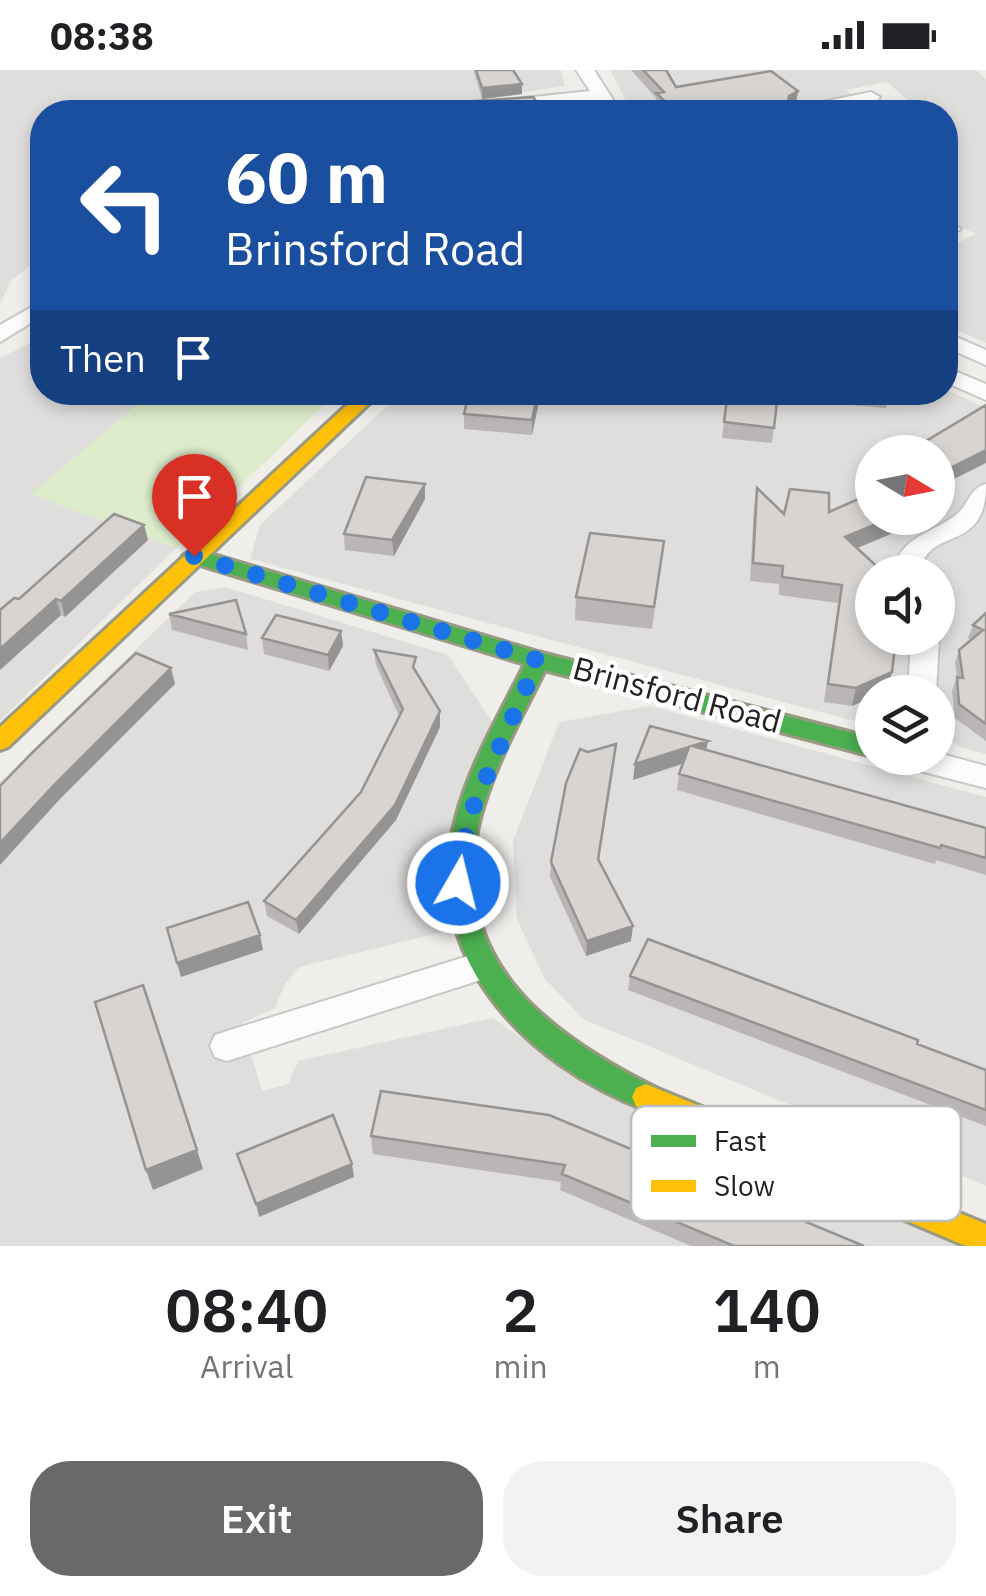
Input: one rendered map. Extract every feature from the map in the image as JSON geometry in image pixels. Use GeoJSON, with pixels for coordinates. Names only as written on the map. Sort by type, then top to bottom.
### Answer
{"type":"FeatureCollection","features":[{"type":"Feature","properties":{"kind":"street"},"geometry":{"type":"LineString","coordinates":[[585,70],[602,100]]}},
{"type":"Feature","properties":{"kind":"street"},"geometry":{"type":"LineString","coordinates":[[551,100],[598,95]]}},
{"type":"Feature","properties":{"kind":"street"},"geometry":{"type":"LineString","coordinates":[[860,100],[870,98]]}},
{"type":"Feature","properties":{"kind":"street"},"geometry":{"type":"LineString","coordinates":[[0,335],[30,315]]}},
{"type":"Feature","properties":{"kind":"street"},"geometry":{"type":"LineString","coordinates":[[958,345],[986,358]]}},
{"type":"Feature","properties":{"kind":"street"},"geometry":{"type":"LineString","coordinates":[[958,380],[986,393]]}},
{"type":"Feature","properties":{"kind":"street"},"geometry":{"type":"LineString","coordinates":[[0,741],[358,405]]}},
{"type":"Feature","properties":{"kind":"street"},"geometry":{"type":"LineString","coordinates":[[913,555],[921,544],[972,514],[986,492]]}},
{"type":"Feature","properties":{"kind":"street","name":"Brinsford Road"},"geometry":{"type":"LineString","coordinates":[[194,556],[538,660],[855,743]]}},
{"type":"Feature","properties":{"kind":"street"},"geometry":{"type":"LineString","coordinates":[[538,660],[465,832],[458,883],[466,924],[481,966],[548,1041],[638,1094],[667,1106]]}},
{"type":"Feature","properties":{"kind":"street"},"geometry":{"type":"LineString","coordinates":[[955,769],[986,777]]}},
{"type":"Feature","properties":{"kind":"street"},"geometry":{"type":"LineString","coordinates":[[227,1046],[481,966]]}},
{"type":"Feature","properties":{"kind":"street"},"geometry":{"type":"LineString","coordinates":[[943,1221],[986,1239]]}},
{"type":"Feature","properties":{"kind":"shaded area"},"geometry":{"type":"Polygon","coordinates":[[[0,70],[561,70],[565,86],[472,100],[30,100],[30,265],[11,281],[0,304],[0,70]]]}},
{"type":"Feature","properties":{"kind":"shaded area"},"geometry":{"type":"Polygon","coordinates":[[[610,70],[976,70],[986,79],[986,343],[958,331],[958,243],[976,234],[958,225],[958,100],[907,100],[887,82],[846,90],[852,96],[829,100],[626,100],[610,70]]]}},
{"type":"Feature","properties":{"kind":"shaded area"},"geometry":{"type":"Polygon","coordinates":[[[30,343],[30,405],[137,405],[32,494],[176,548],[0,721],[0,358],[30,343]]]}},
{"type":"Feature","properties":{"kind":"shaded area"},"geometry":{"type":"Polygon","coordinates":[[[958,395],[986,408],[986,754],[955,744],[955,675],[855,675],[855,721],[250,559],[260,525],[388,405],[958,405],[958,395]]]}},
{"type":"Feature","properties":{"kind":"shaded area"},"geometry":{"type":"Polygon","coordinates":[[[225,587],[448,655],[495,726],[451,930],[299,967],[284,986],[275,1008],[242,1023],[262,1091],[288,1084],[298,1061],[493,1018],[581,1081],[638,1106],[631,1106],[631,1221],[901,1221],[958,1246],[0,1246],[0,782],[195,592],[225,587]]]}},
{"type":"Feature","properties":{"kind":"shaded area"},"geometry":{"type":"Polygon","coordinates":[[[650,706],[855,762],[855,775],[905,775],[986,797],[986,1186],[961,1176],[961,1106],[793,1106],[583,1019],[545,979],[517,920],[513,841],[559,722],[650,706]]]}},
{"type":"Feature","properties":{"kind":"green space"},"geometry":{"type":"Polygon","coordinates":[[[137,405],[324,405],[176,548],[31,494],[137,405]]]}},
{"type":"Feature","properties":{"kind":"building"},"geometry":{"type":"Polygon","coordinates":[[[476,70],[513,70],[522,84],[482,88],[476,70]]]}},
{"type":"Feature","properties":{"kind":"building"},"geometry":{"type":"Polygon","coordinates":[[[643,70],[666,70],[676,87],[771,71],[798,91],[788,100],[663,100],[656,93],[664,92],[643,70]]]}},
{"type":"Feature","properties":{"kind":"building"},"geometry":{"type":"Polygon","coordinates":[[[533,97],[535,100],[490,100],[533,97]]]}},
{"type":"Feature","properties":{"kind":"building"},"geometry":{"type":"Polygon","coordinates":[[[466,405],[535,405],[532,420],[464,414],[466,405]]]}},
{"type":"Feature","properties":{"kind":"building"},"geometry":{"type":"Polygon","coordinates":[[[726,405],[777,405],[774,428],[724,422],[726,405]]]}},
{"type":"Feature","properties":{"kind":"building"},"geometry":{"type":"Polygon","coordinates":[[[986,405],[986,450],[955,466],[955,435],[936,435],[986,405]]]}},
{"type":"Feature","properties":{"kind":"building"},"geometry":{"type":"Polygon","coordinates":[[[366,477],[425,484],[392,540],[344,534],[366,477]]]}},
{"type":"Feature","properties":{"kind":"building"},"geometry":{"type":"Polygon","coordinates":[[[757,488],[784,514],[790,489],[829,493],[829,512],[855,501],[855,533],[845,537],[865,555],[855,555],[855,655],[894,655],[892,672],[855,675],[855,688],[828,684],[842,585],[782,577],[783,566],[753,563],[757,488]]]}},
{"type":"Feature","properties":{"kind":"building"},"geometry":{"type":"Polygon","coordinates":[[[114,514],[144,525],[61,601],[56,599],[0,649],[0,610],[14,598],[19,599],[114,514]]]}},
{"type":"Feature","properties":{"kind":"building"},"geometry":{"type":"Polygon","coordinates":[[[590,533],[664,541],[654,607],[576,597],[590,533]]]}},
{"type":"Feature","properties":{"kind":"building"},"geometry":{"type":"Polygon","coordinates":[[[236,600],[246,634],[169,614],[236,600]]]}},
{"type":"Feature","properties":{"kind":"building"},"geometry":{"type":"Polygon","coordinates":[[[986,613],[986,724],[959,704],[957,677],[963,678],[959,650],[983,630],[973,625],[986,613]]]}},
{"type":"Feature","properties":{"kind":"building"},"geometry":{"type":"Polygon","coordinates":[[[276,615],[341,631],[328,655],[262,638],[276,615]]]}},
{"type":"Feature","properties":{"kind":"building"},"geometry":{"type":"Polygon","coordinates":[[[374,650],[416,657],[413,667],[440,711],[395,805],[296,920],[264,901],[361,792],[403,709],[374,650]]]}},
{"type":"Feature","properties":{"kind":"building"},"geometry":{"type":"Polygon","coordinates":[[[136,653],[171,668],[0,843],[0,786],[136,653]]]}},
{"type":"Feature","properties":{"kind":"building"},"geometry":{"type":"Polygon","coordinates":[[[650,726],[708,741],[692,746],[986,828],[986,858],[679,774],[689,747],[635,764],[650,726]]]}},
{"type":"Feature","properties":{"kind":"building"},"geometry":{"type":"Polygon","coordinates":[[[616,744],[598,859],[633,926],[587,941],[551,862],[566,783],[580,749],[588,752],[616,744]]]}},
{"type":"Feature","properties":{"kind":"building"},"geometry":{"type":"Polygon","coordinates":[[[248,902],[260,935],[177,963],[167,928],[248,902]]]}},
{"type":"Feature","properties":{"kind":"building"},"geometry":{"type":"Polygon","coordinates":[[[648,939],[918,1040],[917,1044],[986,1070],[986,1110],[630,976],[648,939]]]}},
{"type":"Feature","properties":{"kind":"building"},"geometry":{"type":"Polygon","coordinates":[[[143,985],[197,1150],[146,1170],[95,1002],[143,985]]]}},
{"type":"Feature","properties":{"kind":"building"},"geometry":{"type":"Polygon","coordinates":[[[381,1091],[549,1115],[631,1149],[631,1203],[562,1174],[565,1165],[371,1136],[381,1091]]]}},
{"type":"Feature","properties":{"kind":"building"},"geometry":{"type":"Polygon","coordinates":[[[333,1115],[352,1164],[256,1204],[237,1154],[333,1115]]]}},
{"type":"Feature","properties":{"kind":"building"},"geometry":{"type":"Polygon","coordinates":[[[674,1221],[804,1221],[864,1246],[734,1246],[674,1221]]]}},
{"type":"Feature","properties":{"kind":"traffic: fast"},"geometry":{"type":"LineString","coordinates":[[194,556],[538,660],[855,743]]}},
{"type":"Feature","properties":{"kind":"traffic: fast"},"geometry":{"type":"LineString","coordinates":[[538,660],[473,801],[459,870],[463,914],[477,955],[500,991],[530,1023],[565,1052],[646,1097]]}},
{"type":"Feature","properties":{"kind":"traffic: slow"},"geometry":{"type":"LineString","coordinates":[[0,741],[358,405]]}},
{"type":"Feature","properties":{"kind":"traffic: slow"},"geometry":{"type":"LineString","coordinates":[[646,1097],[668,1106]]}},
{"type":"Feature","properties":{"kind":"traffic: slow"},"geometry":{"type":"LineString","coordinates":[[943,1221],[986,1239]]}},
{"type":"Feature","properties":{"kind":"route"},"geometry":{"type":"LineString","coordinates":[[194,556],[538,660],[468,819],[458,883]]}}]}
